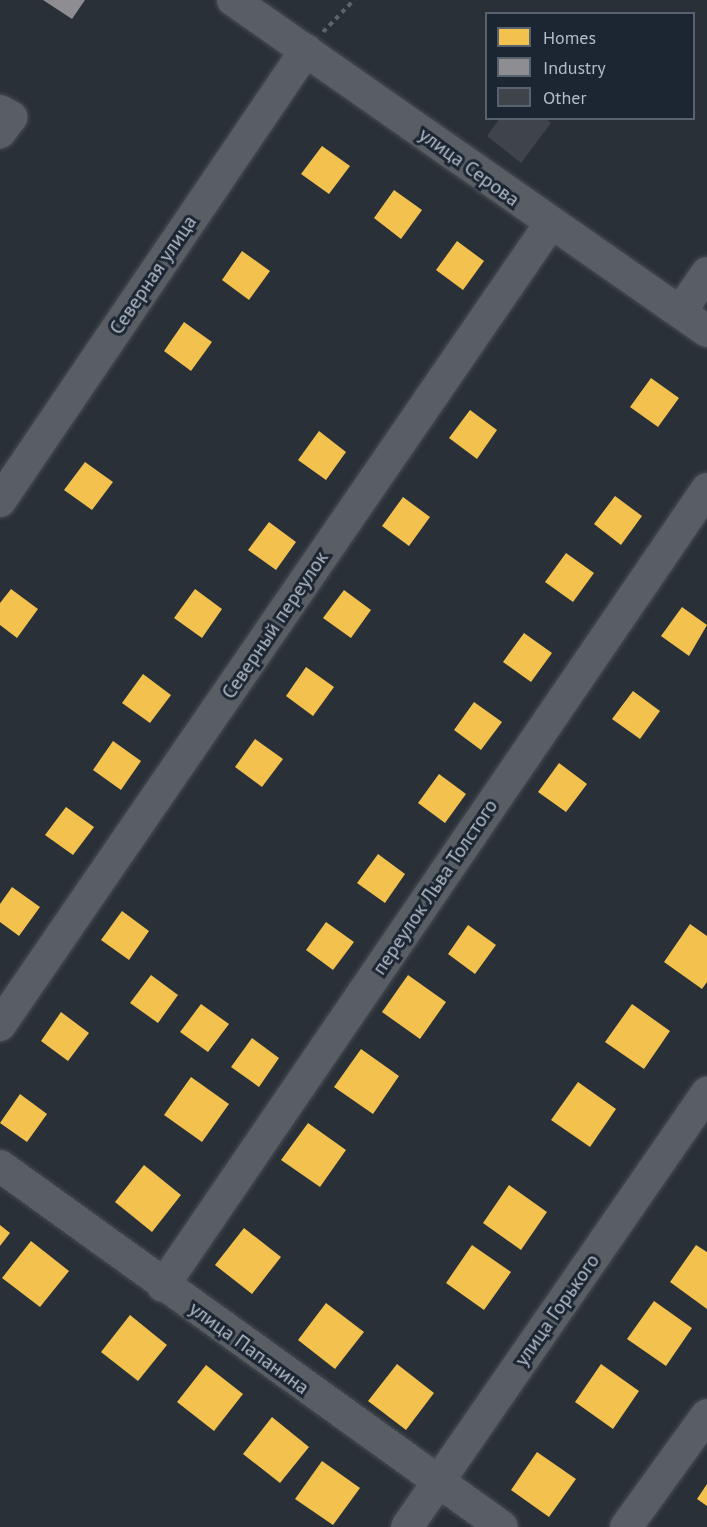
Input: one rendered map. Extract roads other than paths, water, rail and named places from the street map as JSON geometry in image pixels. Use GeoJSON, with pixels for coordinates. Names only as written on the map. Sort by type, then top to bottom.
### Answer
{"type":"FeatureCollection","features":[{"type":"Feature","properties":{"kind":"street","name":"улица Серова"},"geometry":{"type":"LineString","coordinates":[[233,0],[550,224],[707,331]]}},
{"type":"Feature","properties":{"kind":"street","name":"Северная улица"},"geometry":{"type":"LineString","coordinates":[[0,501],[306,50]]}},
{"type":"Feature","properties":{"kind":"street"},"geometry":{"type":"LineString","coordinates":[[0,111],[11,117],[0,132]]}},
{"type":"Feature","properties":{"kind":"street","name":"Северный переулок"},"geometry":{"type":"LineString","coordinates":[[0,1025],[550,224]]}},
{"type":"Feature","properties":{"kind":"street"},"geometry":{"type":"LineString","coordinates":[[680,312],[707,273]]}},
{"type":"Feature","properties":{"kind":"street","name":"переулок Льва Толстого"},"geometry":{"type":"LineString","coordinates":[[163,1286],[707,489]]}},
{"type":"Feature","properties":{"kind":"street","name":"улица Горького"},"geometry":{"type":"LineString","coordinates":[[407,1527],[707,1093]]}},
{"type":"Feature","properties":{"kind":"street","name":"улица Папанина"},"geometry":{"type":"LineString","coordinates":[[4,1176],[163,1286],[436,1484],[502,1527]]}},
{"type":"Feature","properties":{"kind":"street"},"geometry":{"type":"LineString","coordinates":[[626,1527],[707,1415]]}}]}
